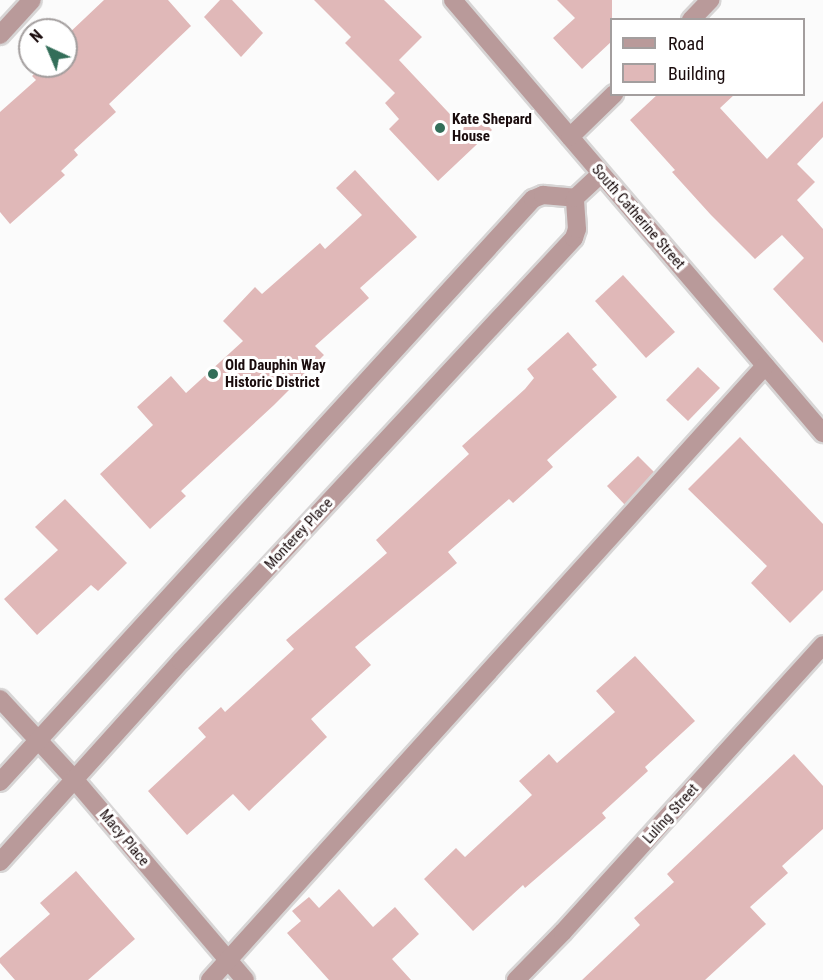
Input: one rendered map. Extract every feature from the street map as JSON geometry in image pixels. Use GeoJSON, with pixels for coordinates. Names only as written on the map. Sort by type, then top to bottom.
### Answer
{"type":"FeatureCollection","features":[{"type":"Feature","properties":{"kind":"street"},"geometry":{"type":"LineString","coordinates":[[0,35],[32,0]]}},
{"type":"Feature","properties":{"kind":"street","name":"South Catherine Street"},"geometry":{"type":"LineString","coordinates":[[453,0],[823,433]]}},
{"type":"Feature","properties":{"kind":"street"},"geometry":{"type":"LineString","coordinates":[[693,18],[710,0]]}},
{"type":"Feature","properties":{"kind":"street"},"geometry":{"type":"LineString","coordinates":[[570,137],[612,96]]}},
{"type":"Feature","properties":{"kind":"street"},"geometry":{"type":"LineString","coordinates":[[0,782],[533,199],[543,195],[575,198],[601,174]]}},
{"type":"Feature","properties":{"kind":"street","name":"Monterey Place"},"geometry":{"type":"LineString","coordinates":[[0,862],[574,238],[577,229],[575,198]]}},
{"type":"Feature","properties":{"kind":"street"},"geometry":{"type":"LineString","coordinates":[[210,980],[765,366]]}},
{"type":"Feature","properties":{"kind":"street","name":"Luling Street"},"geometry":{"type":"LineString","coordinates":[[516,980],[563,932],[823,645]]}},
{"type":"Feature","properties":{"kind":"street","name":"Macy Place"},"geometry":{"type":"LineString","coordinates":[[0,699],[74,779],[245,980]]}},
{"type":"Feature","properties":{"kind":"building"},"geometry":{"type":"Polygon","coordinates":[[[104,0],[168,0],[191,26],[109,104],[116,112],[74,150],[78,155],[61,171],[65,175],[10,224],[0,212],[0,112],[36,80],[34,78],[78,78],[78,25],[104,0]]]}},
{"type":"Feature","properties":{"kind":"building"},"geometry":{"type":"Polygon","coordinates":[[[220,0],[232,0],[263,33],[241,57],[204,17],[220,0]]]}},
{"type":"Feature","properties":{"kind":"building"},"geometry":{"type":"Polygon","coordinates":[[[314,0],[384,0],[422,37],[399,60],[463,128],[477,114],[492,130],[438,181],[389,129],[399,119],[385,103],[395,93],[345,43],[351,37],[314,0]]]}},
{"type":"Feature","properties":{"kind":"building"},"geometry":{"type":"Polygon","coordinates":[[[557,0],[612,0],[610,43],[582,69],[553,38],[575,18],[557,0]]]}},
{"type":"Feature","properties":{"kind":"building"},"geometry":{"type":"Polygon","coordinates":[[[656,96],[733,96],[720,108],[767,159],[823,101],[823,137],[797,164],[815,182],[797,200],[823,229],[823,343],[773,289],[804,258],[782,235],[755,259],[672,172],[675,170],[630,120],[656,96]]]}},
{"type":"Feature","properties":{"kind":"building"},"geometry":{"type":"Polygon","coordinates":[[[355,170],[417,237],[360,288],[369,298],[315,346],[324,355],[181,491],[186,496],[150,529],[100,474],[153,425],[137,407],[171,376],[186,393],[243,341],[223,321],[255,287],[262,294],[320,243],[325,249],[362,215],[336,188],[355,170]]]}},
{"type":"Feature","properties":{"kind":"building"},"geometry":{"type":"Polygon","coordinates":[[[623,275],[675,332],[646,358],[595,301],[623,275]]]}},
{"type":"Feature","properties":{"kind":"building"},"geometry":{"type":"Polygon","coordinates":[[[568,332],[597,365],[592,369],[617,397],[547,460],[553,467],[513,503],[509,499],[448,552],[457,563],[355,647],[371,665],[311,719],[327,737],[249,811],[233,794],[187,835],[148,791],[206,737],[198,728],[221,707],[225,712],[294,649],[286,640],[387,553],[376,540],[469,454],[462,446],[525,389],[534,378],[527,369],[568,332]]]}},
{"type":"Feature","properties":{"kind":"building"},"geometry":{"type":"Polygon","coordinates":[[[698,367],[720,388],[688,421],[666,400],[698,367]]]}},
{"type":"Feature","properties":{"kind":"building"},"geometry":{"type":"Polygon","coordinates":[[[740,437],[823,524],[823,590],[790,623],[751,583],[767,566],[688,489],[740,437]]]}},
{"type":"Feature","properties":{"kind":"building"},"geometry":{"type":"Polygon","coordinates":[[[638,456],[654,472],[625,505],[607,486],[638,456]]]}},
{"type":"Feature","properties":{"kind":"building"},"geometry":{"type":"Polygon","coordinates":[[[65,499],[127,563],[98,591],[91,585],[37,635],[4,599],[58,550],[35,527],[65,499]]]}},
{"type":"Feature","properties":{"kind":"building"},"geometry":{"type":"Polygon","coordinates":[[[635,656],[695,721],[645,767],[648,771],[602,813],[606,818],[525,888],[523,885],[473,931],[424,879],[456,848],[465,857],[532,795],[519,781],[549,754],[557,763],[615,712],[596,691],[635,656]]]}},
{"type":"Feature","properties":{"kind":"building"},"geometry":{"type":"Polygon","coordinates":[[[794,754],[823,786],[823,829],[782,866],[788,873],[750,907],[766,924],[705,980],[582,980],[640,925],[634,918],[674,882],[667,874],[794,754]]]}},
{"type":"Feature","properties":{"kind":"building"},"geometry":{"type":"Polygon","coordinates":[[[76,871],[135,939],[88,980],[15,980],[0,963],[0,958],[50,914],[40,903],[76,871]]]}},
{"type":"Feature","properties":{"kind":"building"},"geometry":{"type":"Polygon","coordinates":[[[339,889],[373,927],[395,907],[419,934],[392,959],[411,980],[329,980],[287,933],[301,921],[292,911],[309,897],[319,908],[339,889]]]}},
{"type":"Feature","properties":{"kind":"place","name":"Kate Shepard House"},"geometry":{"type":"Point","coordinates":[440,128]}},
{"type":"Feature","properties":{"kind":"place","name":"Old Dauphin Way Historic District"},"geometry":{"type":"Point","coordinates":[213,374]}}]}
